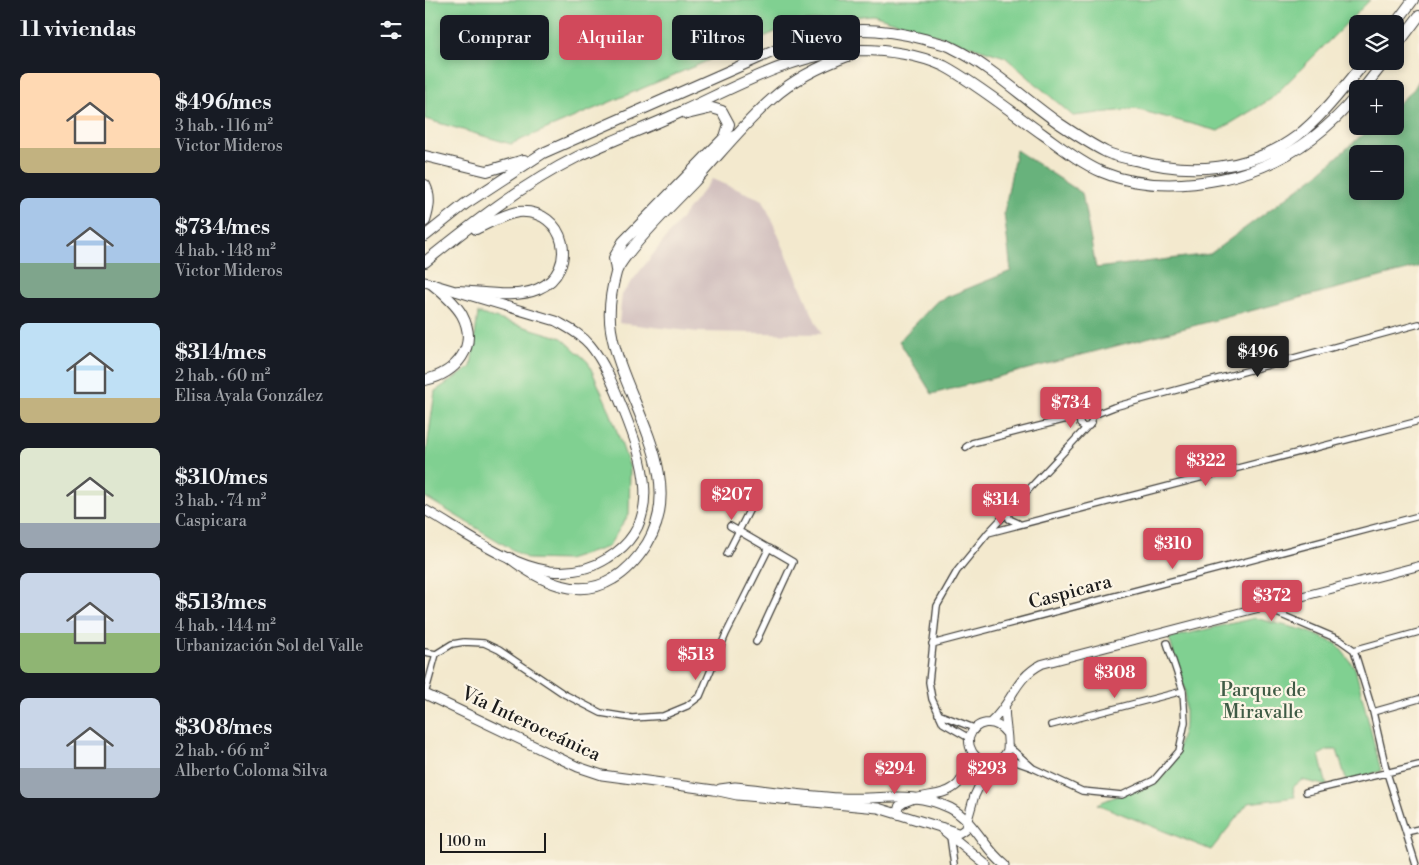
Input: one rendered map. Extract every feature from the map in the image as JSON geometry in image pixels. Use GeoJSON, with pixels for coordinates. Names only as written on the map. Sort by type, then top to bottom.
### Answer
{"type":"FeatureCollection","features":[{"type":"Feature","properties":{"kind":"highway"},"geometry":{"type":"LineString","coordinates":[[1402,15],[1413,0]]}},
{"type":"Feature","properties":{"kind":"highway"},"geometry":{"type":"LineString","coordinates":[[1404,36],[1419,16]]}},
{"type":"Feature","properties":{"kind":"highway"},"geometry":{"type":"LineString","coordinates":[[425,156],[487,171],[503,168],[543,153],[807,37],[836,31],[868,29],[905,34],[952,47],[983,66],[1061,124],[1107,152],[1162,168],[1224,167],[1273,150],[1296,136],[1317,117],[1358,70]]}},
{"type":"Feature","properties":{"kind":"highway"},"geometry":{"type":"LineString","coordinates":[[616,270],[666,210],[773,97],[806,74],[863,50]]}},
{"type":"Feature","properties":{"kind":"highway"},"geometry":{"type":"LineString","coordinates":[[425,262],[547,174],[578,157],[659,122],[771,69],[817,54],[863,50],[919,57],[944,66],[1072,155],[1102,172],[1146,184],[1183,186],[1232,176],[1255,169],[1303,146],[1327,127],[1349,104]]}},
{"type":"Feature","properties":{"kind":"highway"},"geometry":{"type":"LineString","coordinates":[[1370,80],[1378,70]]}},
{"type":"Feature","properties":{"kind":"highway"},"geometry":{"type":"LineString","coordinates":[[510,558],[532,575],[553,584],[576,588],[599,586],[619,576],[632,563],[642,552],[657,523],[661,508],[660,479],[640,415],[620,364],[611,330],[610,304],[616,270],[614,258],[623,242],[725,137],[729,124],[722,111],[712,108],[659,122]]}},
{"type":"Feature","properties":{"kind":"highway"},"geometry":{"type":"LineString","coordinates":[[425,236],[465,204],[543,153]]}},
{"type":"Feature","properties":{"kind":"highway"},"geometry":{"type":"LineString","coordinates":[[425,185],[429,196],[429,208],[425,221]]}},
{"type":"Feature","properties":{"kind":"highway"},"geometry":{"type":"LineString","coordinates":[[458,291],[518,294],[538,289],[554,277],[562,261],[563,252],[560,236],[552,223],[529,212],[509,214],[459,236]]}},
{"type":"Feature","properties":{"kind":"highway"},"geometry":{"type":"LineString","coordinates":[[425,380],[441,375],[457,364],[464,355],[468,334],[461,313],[430,283]]}},
{"type":"Feature","properties":{"kind":"main road"},"geometry":{"type":"LineString","coordinates":[[425,510],[510,558],[537,568],[567,571],[592,567],[616,554],[633,536],[643,514],[646,484],[643,469],[612,383],[589,344],[574,331],[556,321],[430,283]]}},
{"type":"Feature","properties":{"kind":"main road","name":"Vía Interoceánica"},"geometry":{"type":"LineString","coordinates":[[425,694],[602,775],[714,790],[737,796],[877,808],[940,827],[987,865]]}},
{"type":"Feature","properties":{"kind":"main road","name":"Vía Interoceánica"},"geometry":{"type":"LineString","coordinates":[[714,790],[735,787],[844,798],[915,796],[949,808],[968,820],[994,857],[1005,865]]}},
{"type":"Feature","properties":{"kind":"street"},"geometry":{"type":"LineString","coordinates":[[966,447],[971,443],[1087,413],[1091,416],[1114,407],[1419,324]]}},
{"type":"Feature","properties":{"kind":"street"},"geometry":{"type":"LineString","coordinates":[[1079,416],[1080,424],[1087,427]]}},
{"type":"Feature","properties":{"kind":"street"},"geometry":{"type":"LineString","coordinates":[[969,738],[948,727],[938,714],[932,699],[929,682],[937,606],[957,571],[1008,510],[1092,422],[1091,416]]}},
{"type":"Feature","properties":{"kind":"street"},"geometry":{"type":"LineString","coordinates":[[988,533],[1018,523],[1419,421]]}},
{"type":"Feature","properties":{"kind":"street"},"geometry":{"type":"LineString","coordinates":[[727,554],[756,497]]}},
{"type":"Feature","properties":{"kind":"street"},"geometry":{"type":"LineString","coordinates":[[1008,510],[1009,519],[1018,523]]}},
{"type":"Feature","properties":{"kind":"street","name":"Caspicara"},"geometry":{"type":"LineString","coordinates":[[932,644],[1419,516]]}},
{"type":"Feature","properties":{"kind":"street"},"geometry":{"type":"LineString","coordinates":[[730,526],[793,562],[755,642]]}},
{"type":"Feature","properties":{"kind":"street"},"geometry":{"type":"LineString","coordinates":[[425,652],[436,654],[452,644],[464,642],[485,643],[499,650],[563,694],[607,716],[632,718],[663,716],[687,706],[700,696],[726,634],[768,548]]}},
{"type":"Feature","properties":{"kind":"street"},"geometry":{"type":"LineString","coordinates":[[991,722],[1005,708],[1021,679],[1031,669],[1043,664],[1419,566]]}},
{"type":"Feature","properties":{"kind":"street"},"geometry":{"type":"LineString","coordinates":[[1263,607],[1341,640],[1353,650],[1373,712],[1387,773],[1416,865]]}},
{"type":"Feature","properties":{"kind":"street"},"geometry":{"type":"LineString","coordinates":[[1353,650],[1419,632]]}},
{"type":"Feature","properties":{"kind":"street"},"geometry":{"type":"LineString","coordinates":[[1002,757],[1033,768],[1082,791],[1122,795],[1154,780],[1179,751],[1185,722],[1183,691],[1167,643]]}},
{"type":"Feature","properties":{"kind":"street"},"geometry":{"type":"LineString","coordinates":[[425,694],[436,654]]}},
{"type":"Feature","properties":{"kind":"street"},"geometry":{"type":"LineString","coordinates":[[1051,725],[1183,691]]}},
{"type":"Feature","properties":{"kind":"street"},"geometry":{"type":"LineString","coordinates":[[1373,712],[1419,700]]}},
{"type":"Feature","properties":{"kind":"street"},"geometry":{"type":"LineString","coordinates":[[940,827],[959,833],[965,829],[974,797],[989,763],[1002,757],[1008,746],[1005,708]]}},
{"type":"Feature","properties":{"kind":"street"},"geometry":{"type":"LineString","coordinates":[[938,714],[974,728]]}},
{"type":"Feature","properties":{"kind":"street"},"geometry":{"type":"LineString","coordinates":[[989,763],[977,759],[972,754],[969,738],[974,728],[985,722],[991,722],[1002,728],[1006,733]]}},
{"type":"Feature","properties":{"kind":"street"},"geometry":{"type":"LineString","coordinates":[[1008,746],[1033,768]]}},
{"type":"Feature","properties":{"kind":"street"},"geometry":{"type":"LineString","coordinates":[[897,813],[899,806],[915,796],[945,792],[958,784],[972,754]]}},
{"type":"Feature","properties":{"kind":"street"},"geometry":{"type":"LineString","coordinates":[[1307,792],[1419,764]]}},
{"type":"Feature","properties":{"kind":"street"},"geometry":{"type":"LineString","coordinates":[[1406,832],[1419,829]]}},
{"type":"Feature","properties":{"kind":"street"},"geometry":{"type":"LineString","coordinates":[[951,836],[954,865]]}},
{"type":"Feature","properties":{"kind":"street"},"geometry":{"type":"LineString","coordinates":[[987,865],[994,857]]}},
{"type":"Feature","properties":{"kind":"shaded area"},"geometry":{"type":"Polygon","coordinates":[[[712,179],[763,200],[821,334],[698,332],[619,323],[622,294],[712,179]]]}},
{"type":"Feature","properties":{"kind":"green space"},"geometry":{"type":"Polygon","coordinates":[[[425,0],[1370,0],[1355,15],[1349,15],[1349,21],[1271,99],[1218,131],[1135,109],[1073,116],[1005,57],[873,15],[773,15],[773,33],[763,37],[763,15],[672,15],[672,60],[709,60],[511,144],[425,119],[425,0]]]}},
{"type":"Feature","properties":{"kind":"green space"},"geometry":{"type":"Polygon","coordinates":[[[1419,80],[1419,267],[932,394],[899,341],[937,301],[1011,271],[1004,213],[1016,150],[1082,193],[1096,268],[1210,254],[1318,174],[1349,146],[1349,200],[1404,200],[1404,145],[1351,145],[1362,135],[1404,135],[1404,98],[1414,89],[1419,80]]]}},
{"type":"Feature","properties":{"kind":"green space"},"geometry":{"type":"Polygon","coordinates":[[[478,313],[562,338],[588,362],[609,409],[630,468],[629,514],[608,547],[567,560],[528,559],[425,497],[425,462],[435,391],[471,367],[478,313]]]}},
{"type":"Feature","properties":{"kind":"green space","name":"Parque de Miravalle"},"geometry":{"type":"Polygon","coordinates":[[[1255,618],[1307,631],[1337,644],[1355,668],[1381,771],[1347,782],[1337,750],[1328,750],[1319,755],[1327,786],[1302,780],[1293,787],[1295,797],[1248,803],[1211,850],[1097,804],[1153,781],[1176,754],[1185,724],[1185,691],[1169,638],[1255,618]]]}}]}
